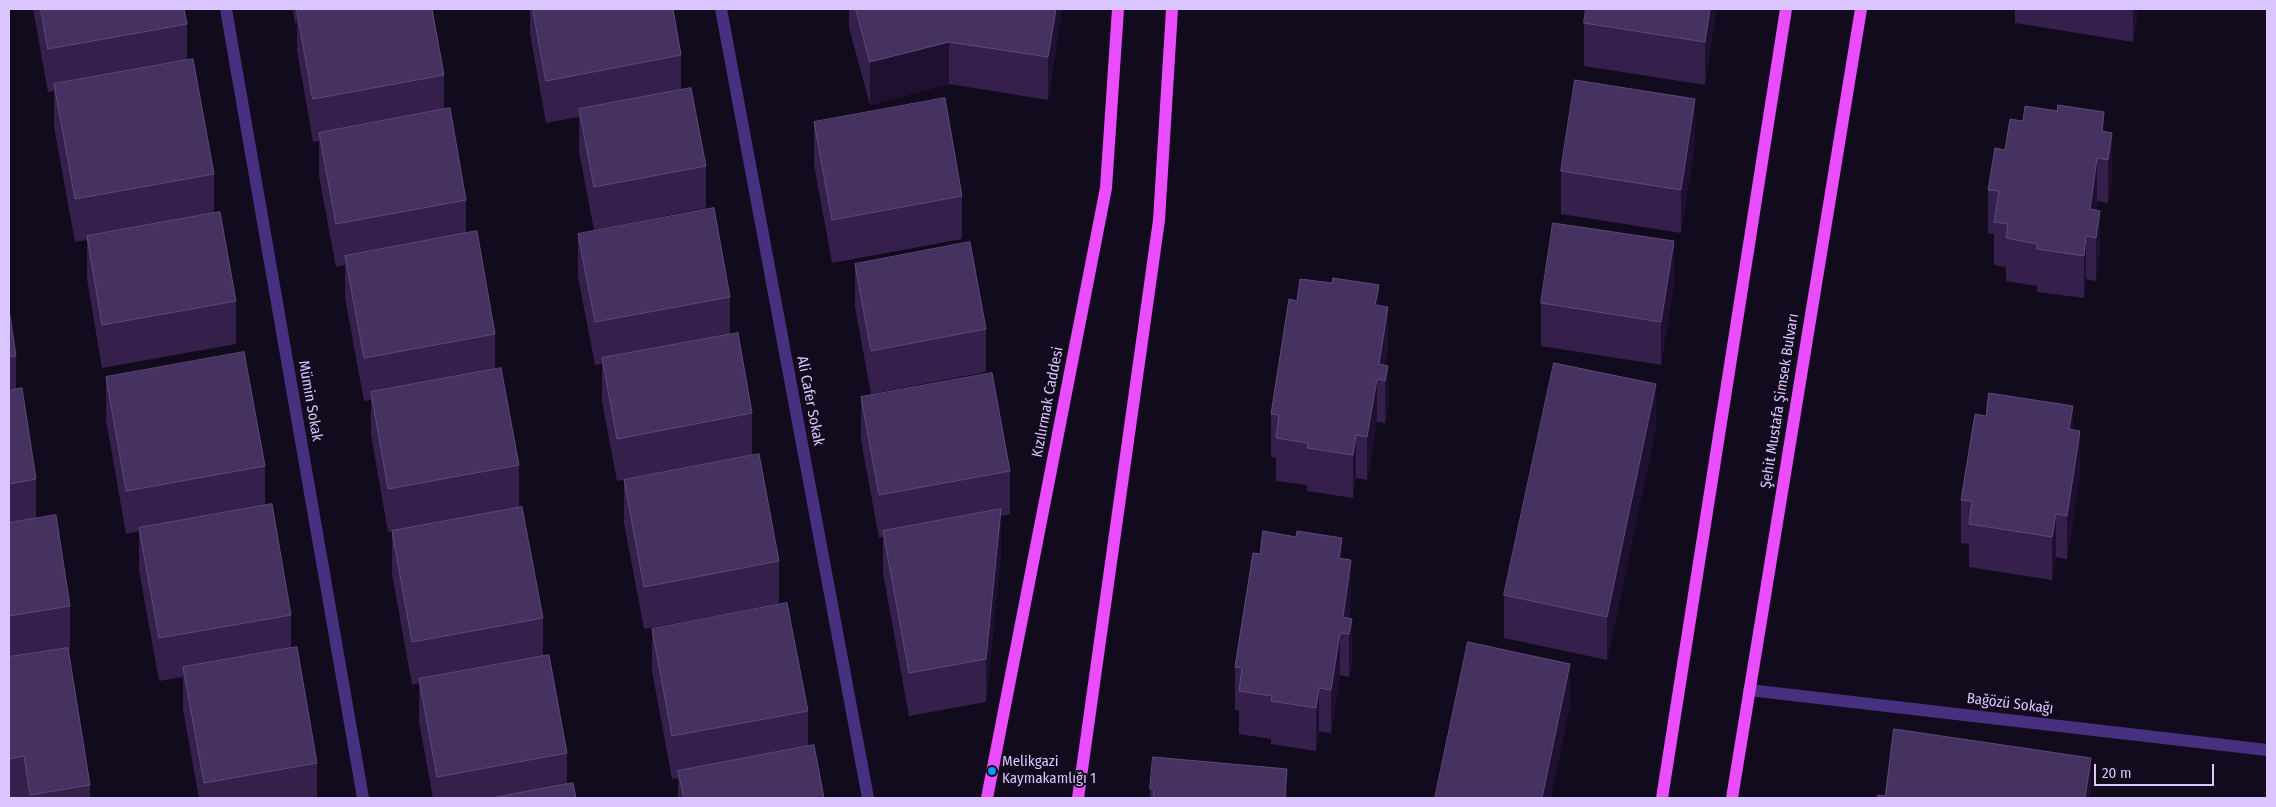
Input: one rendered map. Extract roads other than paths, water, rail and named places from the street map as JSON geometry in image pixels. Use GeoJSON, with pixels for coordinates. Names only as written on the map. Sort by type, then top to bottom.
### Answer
{"type":"FeatureCollection","features":[{"type":"Feature","properties":{"kind":"main road","name":"Kızılırmak Caddesi"},"geometry":{"type":"LineString","coordinates":[[987,798],[1106,188],[1118,9]]}},
{"type":"Feature","properties":{"kind":"main road"},"geometry":{"type":"LineString","coordinates":[[1078,798],[1159,220],[1172,9]]}},
{"type":"Feature","properties":{"kind":"main road"},"geometry":{"type":"LineString","coordinates":[[1662,798],[1786,9]]}},
{"type":"Feature","properties":{"kind":"main road","name":"Şehit Mustafa Şimsek Bulvarı"},"geometry":{"type":"LineString","coordinates":[[1732,798],[1861,9]]}},
{"type":"Feature","properties":{"kind":"street","name":"Mümin Sokak"},"geometry":{"type":"LineString","coordinates":[[226,9],[363,798]]}},
{"type":"Feature","properties":{"kind":"street","name":"Ali Cafer Sokak"},"geometry":{"type":"LineString","coordinates":[[721,9],[868,798]]}},
{"type":"Feature","properties":{"kind":"street","name":"Bağözü Sokağı"},"geometry":{"type":"LineString","coordinates":[[1749,690],[2267,750]]}},
{"type":"Feature","properties":{"kind":"place","name":"Melikgazi Kaymakamlığı 1"},"geometry":{"type":"Point","coordinates":[992,771]}}]}
